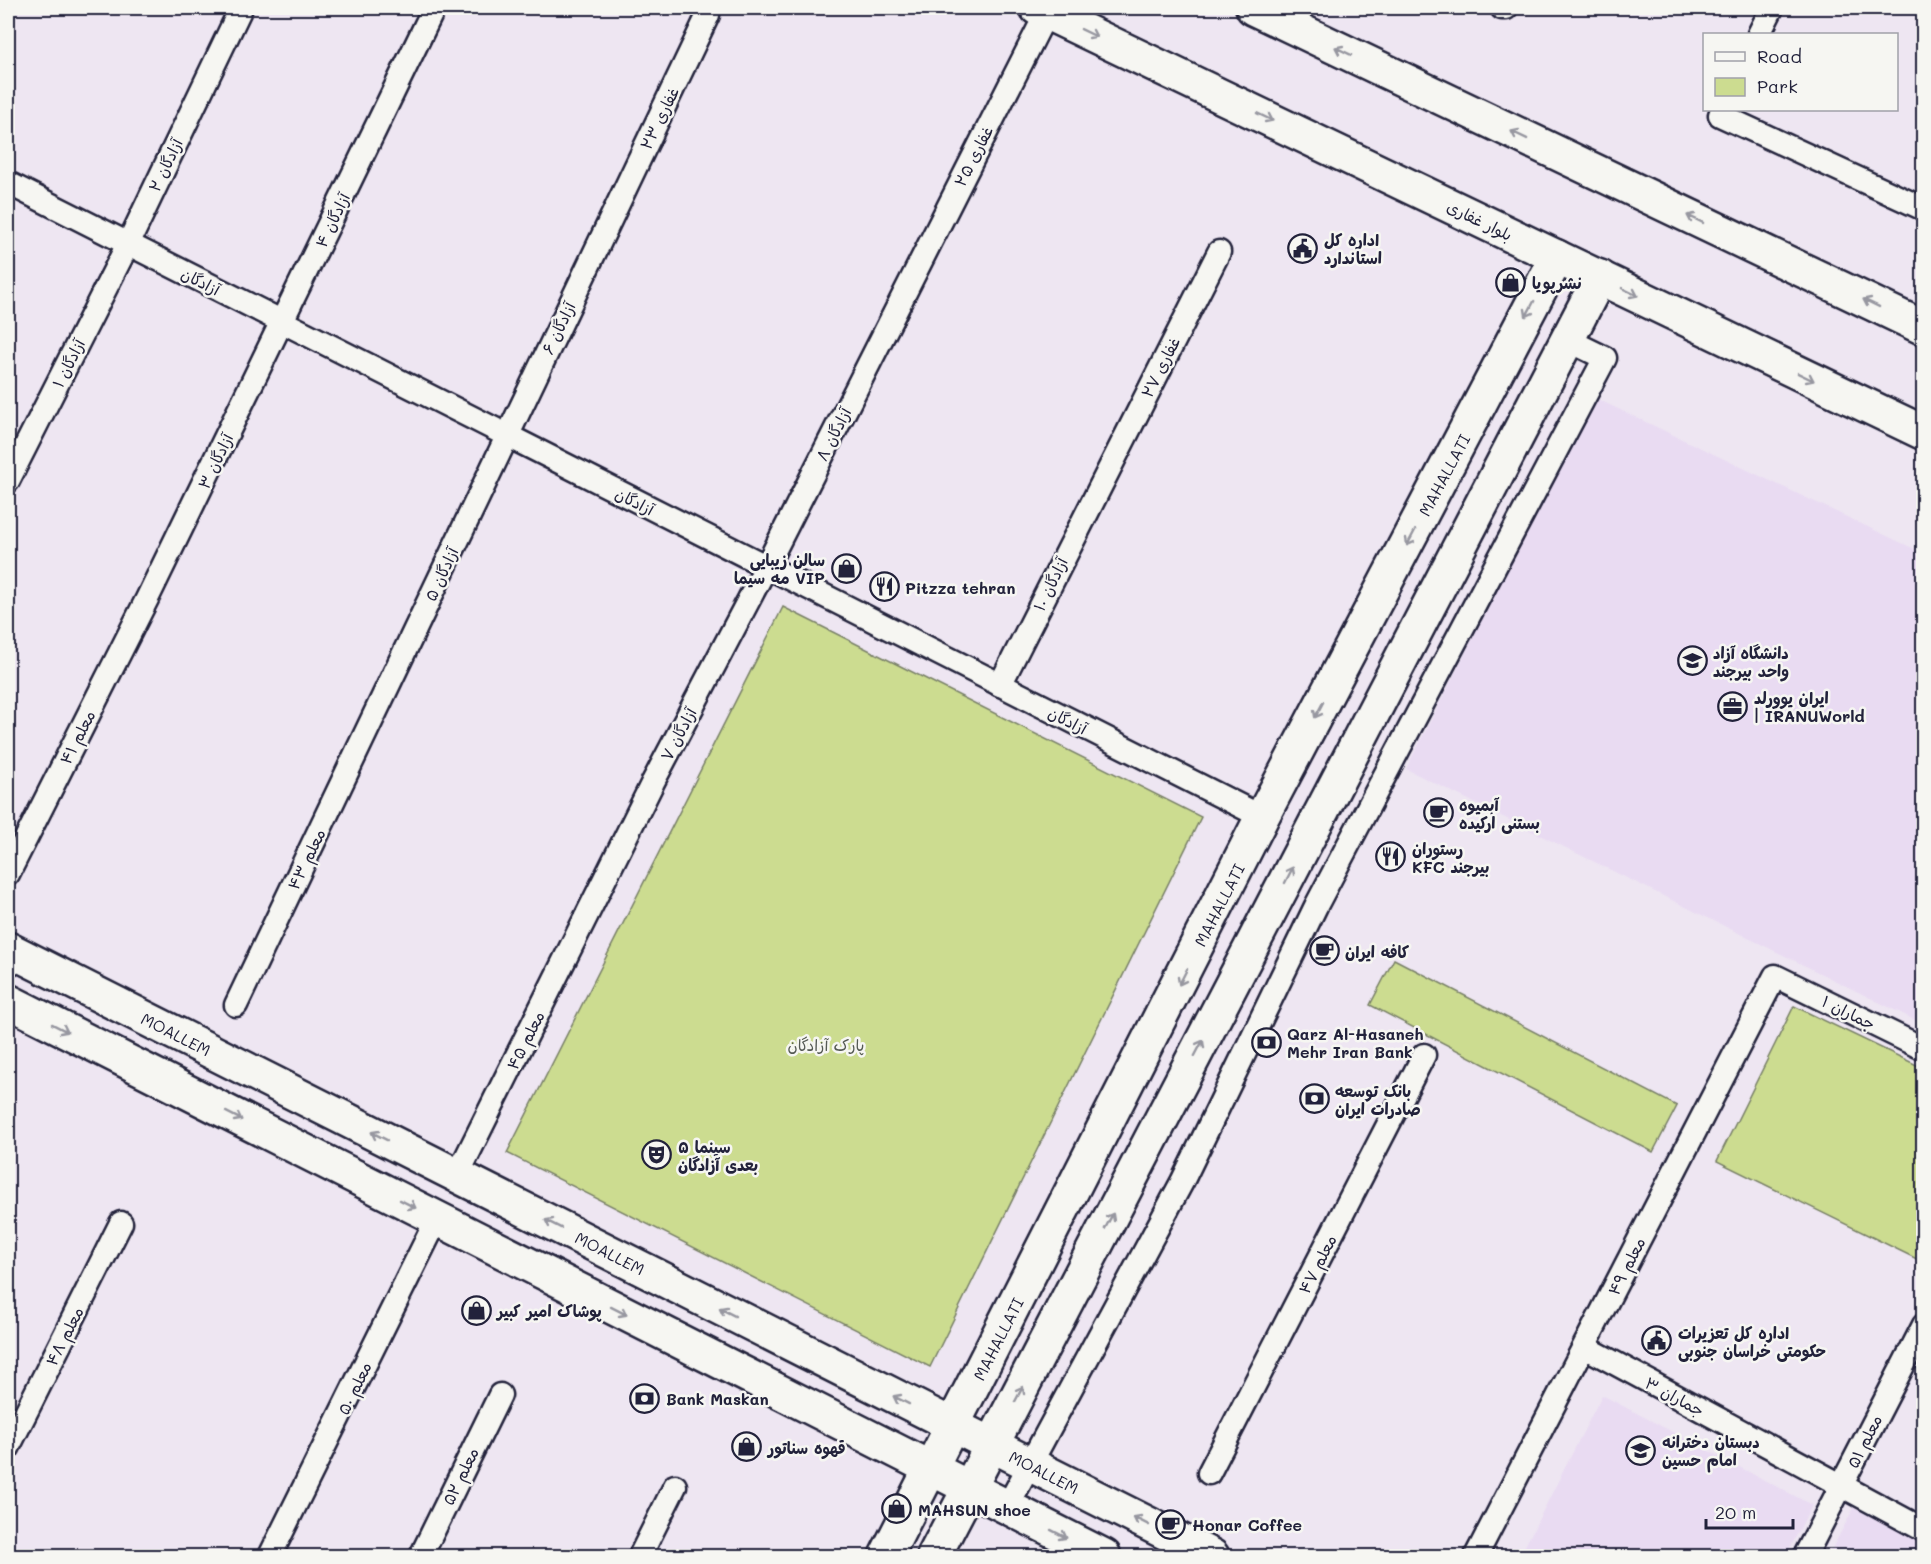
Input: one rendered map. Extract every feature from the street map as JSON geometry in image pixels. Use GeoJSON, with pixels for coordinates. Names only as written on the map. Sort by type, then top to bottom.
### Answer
{"type":"FeatureCollection","features":[{"type":"Feature","properties":{"kind":"main road"},"geometry":{"type":"LineString","coordinates":[[1253,8],[1923,328]]}},
{"type":"Feature","properties":{"kind":"main road","name":"بلوار غفاری"},"geometry":{"type":"LineString","coordinates":[[1042,10],[1923,433]]}},
{"type":"Feature","properties":{"kind":"main road","name":"MAHALLATI"},"geometry":{"type":"LineString","coordinates":[[886,1557],[1262,817],[1557,257]]}},
{"type":"Feature","properties":{"kind":"main road"},"geometry":{"type":"LineString","coordinates":[[934,1557],[1600,277]]}},
{"type":"Feature","properties":{"kind":"main road","name":"MOALLEM"},"geometry":{"type":"LineString","coordinates":[[8,949],[1212,1557]]}},
{"type":"Feature","properties":{"kind":"main road"},"geometry":{"type":"LineString","coordinates":[[8,1002],[1104,1557]]}},
{"type":"Feature","properties":{"kind":"street","name":"آزادگان ۲"},"geometry":{"type":"LineString","coordinates":[[128,244],[241,8]]}},
{"type":"Feature","properties":{"kind":"street","name":"آزادگان ۴"},"geometry":{"type":"LineString","coordinates":[[283,323],[434,8]]}},
{"type":"Feature","properties":{"kind":"street"},"geometry":{"type":"LineString","coordinates":[[1760,33],[1772,8]]}},
{"type":"Feature","properties":{"kind":"street","name":"غفاری ۲۵"},"geometry":{"type":"LineString","coordinates":[[899,301],[1042,10]]}},
{"type":"Feature","properties":{"kind":"street","name":"غفاری ۲۳"},"geometry":{"type":"LineString","coordinates":[[609,221],[708,15]]}},
{"type":"Feature","properties":{"kind":"street"},"geometry":{"type":"LineString","coordinates":[[1721,112],[1923,209]]}},
{"type":"Feature","properties":{"kind":"street","name":"آزادگان"},"geometry":{"type":"LineString","coordinates":[[8,183],[1262,817]]}},
{"type":"Feature","properties":{"kind":"street","name":"آزادگان ۶"},"geometry":{"type":"LineString","coordinates":[[506,436],[609,221]]}},
{"type":"Feature","properties":{"kind":"street","name":"آزادگان ۱"},"geometry":{"type":"LineString","coordinates":[[8,481],[128,244]]}},
{"type":"Feature","properties":{"kind":"street","name":"غفاری ۲۷"},"geometry":{"type":"LineString","coordinates":[[1101,482],[1219,252]]}},
{"type":"Feature","properties":{"kind":"street","name":"آزادگان ۸"},"geometry":{"type":"LineString","coordinates":[[766,567],[899,301]]}},
{"type":"Feature","properties":{"kind":"street","name":"آزادگان ۳"},"geometry":{"type":"LineString","coordinates":[[147,599],[283,323]]}},
{"type":"Feature","properties":{"kind":"street"},"geometry":{"type":"LineString","coordinates":[[1007,1507],[1182,1182],[1316,906],[1605,358],[1568,340]]}},
{"type":"Feature","properties":{"kind":"street","name":"آزادگان ۵"},"geometry":{"type":"LineString","coordinates":[[376,712],[506,436]]}},
{"type":"Feature","properties":{"kind":"street","name":"آزادگان ۱۰"},"geometry":{"type":"LineString","coordinates":[[1000,685],[1101,482]]}},
{"type":"Feature","properties":{"kind":"street"},"geometry":{"type":"LineString","coordinates":[[1490,488],[1527,505]]}},
{"type":"Feature","properties":{"kind":"street","name":"آزادگان ۷"},"geometry":{"type":"LineString","coordinates":[[594,904],[653,782],[766,567]]}},
{"type":"Feature","properties":{"kind":"street","name":"معلم ۴۱"},"geometry":{"type":"LineString","coordinates":[[8,874],[147,599]]}},
{"type":"Feature","properties":{"kind":"street"},"geometry":{"type":"LineString","coordinates":[[1430,604],[1464,622]]}},
{"type":"Feature","properties":{"kind":"street","name":"معلم ۴۳"},"geometry":{"type":"LineString","coordinates":[[236,1005],[376,712]]}},
{"type":"Feature","properties":{"kind":"street","name":"معلم ۴۵"},"geometry":{"type":"LineString","coordinates":[[457,1176],[594,904]]}},
{"type":"Feature","properties":{"kind":"street","name":"جماران ۱"},"geometry":{"type":"LineString","coordinates":[[1775,976],[1923,1049]]}},
{"type":"Feature","properties":{"kind":"street","name":"معلم ۴۹"},"geometry":{"type":"LineString","coordinates":[[1476,1557],[1775,976]]}},
{"type":"Feature","properties":{"kind":"street","name":"معلم ۴۷"},"geometry":{"type":"LineString","coordinates":[[1209,1473],[1424,1055]]}},
{"type":"Feature","properties":{"kind":"street","name":"معلم ۵۰"},"geometry":{"type":"LineString","coordinates":[[270,1556],[437,1219]]}},
{"type":"Feature","properties":{"kind":"street","name":"معلم ۴۸"},"geometry":{"type":"LineString","coordinates":[[8,1449],[121,1223]]}},
{"type":"Feature","properties":{"kind":"street","name":"معلم ۵۱"},"geometry":{"type":"LineString","coordinates":[[1805,1557],[1923,1325]]}},
{"type":"Feature","properties":{"kind":"street","name":"جماران ۳"},"geometry":{"type":"LineString","coordinates":[[1585,1347],[1923,1530]]}},
{"type":"Feature","properties":{"kind":"street","name":"معلم ۵۲"},"geometry":{"type":"LineString","coordinates":[[421,1557],[500,1395]]}},
{"type":"Feature","properties":{"kind":"street"},"geometry":{"type":"LineString","coordinates":[[640,1557],[675,1486]]}},
{"type":"Feature","properties":{"kind":"shaded area","name":"دانشگاه آزاد واحد بیرجند"},"geometry":{"type":"Polygon","coordinates":[[[1595,398],[1923,553],[1923,1024],[1406,769],[1595,398]]]}},
{"type":"Feature","properties":{"kind":"shaded area","name":"دبستان دخترانه امام حسین"},"geometry":{"type":"Polygon","coordinates":[[[1602,1395],[1812,1505],[1786,1556],[1520,1556],[1602,1395]]]}},
{"type":"Feature","properties":{"kind":"shaded area"},"geometry":{"type":"Polygon","coordinates":[[[1856,1504],[1923,1540],[1923,1556],[1828,1556],[1856,1504]]]}},
{"type":"Feature","properties":{"kind":"green space","name":"پارک آزادگان"},"geometry":{"type":"Polygon","coordinates":[[[783,607],[1201,817],[930,1367],[507,1153],[783,607]]]}},
{"type":"Feature","properties":{"kind":"green space"},"geometry":{"type":"Polygon","coordinates":[[[1394,959],[1677,1106],[1653,1152],[1370,1005],[1394,959]]]}},
{"type":"Feature","properties":{"kind":"green space"},"geometry":{"type":"Polygon","coordinates":[[[1794,1006],[1923,1068],[1923,1262],[1717,1161],[1794,1006]]]}},
{"type":"Feature","properties":{"kind":"place","name":"اداره کل استاندارد"},"geometry":{"type":"Point","coordinates":[1303,248]}},
{"type":"Feature","properties":{"kind":"place","name":"نشرپویا"},"geometry":{"type":"Point","coordinates":[1511,282]}},
{"type":"Feature","properties":{"kind":"place","name":"سالن زیبایی مه سیما VIP"},"geometry":{"type":"Point","coordinates":[846,568]}},
{"type":"Feature","properties":{"kind":"place","name":"Pitzza tehran"},"geometry":{"type":"Point","coordinates":[884,587]}},
{"type":"Feature","properties":{"kind":"place","name":"دانشگاه آزاد واحد بیرجند"},"geometry":{"type":"Point","coordinates":[1692,661]}},
{"type":"Feature","properties":{"kind":"place","name":"ایران یوورلد | IRANUWorld"},"geometry":{"type":"Point","coordinates":[1733,706]}},
{"type":"Feature","properties":{"kind":"place","name":"آبمیوه بستنی ارکیده"},"geometry":{"type":"Point","coordinates":[1438,813]}},
{"type":"Feature","properties":{"kind":"place","name":"رستوران KFC بیرجند"},"geometry":{"type":"Point","coordinates":[1391,857]}},
{"type":"Feature","properties":{"kind":"place","name":"کافه ایران"},"geometry":{"type":"Point","coordinates":[1324,951]}},
{"type":"Feature","properties":{"kind":"place","name":"Qarz Al-Hasaneh Mehr Iran Bank"},"geometry":{"type":"Point","coordinates":[1266,1042]}},
{"type":"Feature","properties":{"kind":"place","name":"بانک توسعه صادرات ایران"},"geometry":{"type":"Point","coordinates":[1314,1099]}},
{"type":"Feature","properties":{"kind":"place","name":"سینما ۵ بعدی آزادگان"},"geometry":{"type":"Point","coordinates":[657,1155]}},
{"type":"Feature","properties":{"kind":"place","name":"پوشاک امیر کبیر"},"geometry":{"type":"Point","coordinates":[476,1310]}},
{"type":"Feature","properties":{"kind":"place","name":"اداره کل تعزیرات حکومتی خراسان جنوبی"},"geometry":{"type":"Point","coordinates":[1657,1341]}},
{"type":"Feature","properties":{"kind":"place","name":"Bank Maskan"},"geometry":{"type":"Point","coordinates":[645,1398]}},
{"type":"Feature","properties":{"kind":"place","name":"قهوه سناتور"},"geometry":{"type":"Point","coordinates":[747,1447]}},
{"type":"Feature","properties":{"kind":"place","name":"دبستان دخترانه امام حسین"},"geometry":{"type":"Point","coordinates":[1641,1450]}},
{"type":"Feature","properties":{"kind":"place","name":"MAHSUN shoe"},"geometry":{"type":"Point","coordinates":[897,1509]}},
{"type":"Feature","properties":{"kind":"place","name":"Honar Coffee"},"geometry":{"type":"Point","coordinates":[1171,1524]}}]}
